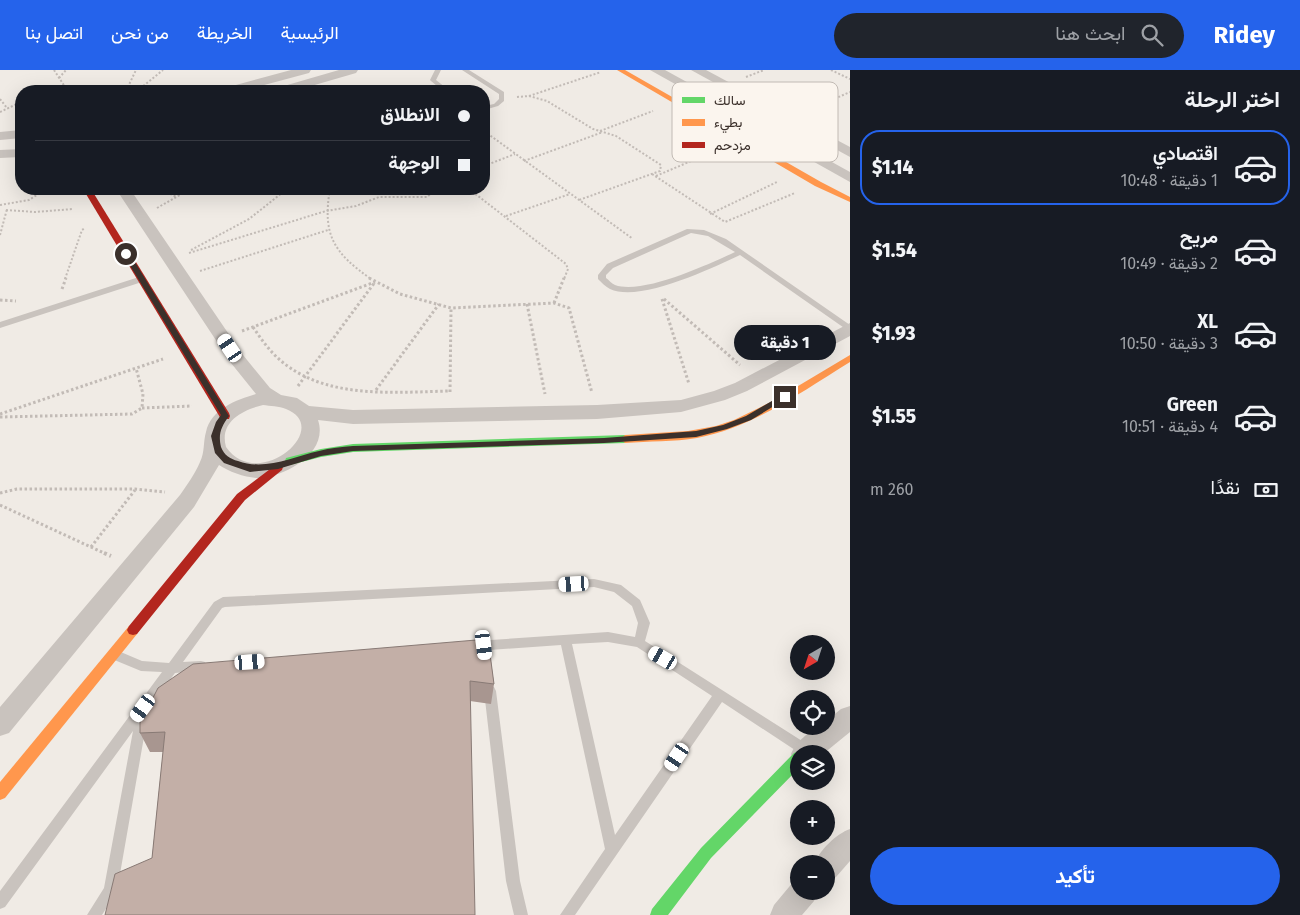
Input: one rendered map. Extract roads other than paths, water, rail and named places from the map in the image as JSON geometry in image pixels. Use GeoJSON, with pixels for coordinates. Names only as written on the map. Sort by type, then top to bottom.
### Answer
{"type":"FeatureCollection","features":[{"type":"Feature","properties":{"kind":"street"},"geometry":{"type":"LineString","coordinates":[[250,85],[302,70]]}},
{"type":"Feature","properties":{"kind":"street"},"geometry":{"type":"LineString","coordinates":[[301,85],[352,70]]}},
{"type":"Feature","properties":{"kind":"street"},"geometry":{"type":"LineString","coordinates":[[620,70],[672,99]]}},
{"type":"Feature","properties":{"kind":"street"},"geometry":{"type":"LineString","coordinates":[[656,70],[678,82]]}},
{"type":"Feature","properties":{"kind":"street"},"geometry":{"type":"LineString","coordinates":[[698,70],[720,82]]}},
{"type":"Feature","properties":{"kind":"street"},"geometry":{"type":"LineString","coordinates":[[0,136],[15,135]]}},
{"type":"Feature","properties":{"kind":"street"},"geometry":{"type":"LineString","coordinates":[[838,146],[850,152]]}},
{"type":"Feature","properties":{"kind":"street"},"geometry":{"type":"LineString","coordinates":[[0,154],[15,153]]}},
{"type":"Feature","properties":{"kind":"street"},"geometry":{"type":"LineString","coordinates":[[780,162],[850,200]]}},
{"type":"Feature","properties":{"kind":"street"},"geometry":{"type":"LineString","coordinates":[[821,162],[850,178]]}},
{"type":"Feature","properties":{"kind":"street"},"geometry":{"type":"LineString","coordinates":[[0,725],[191,495],[210,463],[215,444],[216,429],[222,410],[90,195]]}},
{"type":"Feature","properties":{"kind":"street"},"geometry":{"type":"LineString","coordinates":[[127,195],[250,375],[264,392],[304,412],[353,417],[597,412],[642,410],[695,403],[719,396],[756,379],[850,329]]}},
{"type":"Feature","properties":{"kind":"street"},"geometry":{"type":"LineString","coordinates":[[215,444],[219,453],[227,460],[238,466],[257,469],[353,448],[604,440],[696,434],[724,428],[748,418],[850,358]]}},
{"type":"Feature","properties":{"kind":"street"},"geometry":{"type":"LineString","coordinates":[[222,410],[247,403],[281,401]]}},
{"type":"Feature","properties":{"kind":"street"},"geometry":{"type":"LineString","coordinates":[[0,793],[240,497],[300,454],[311,437],[312,428],[304,412]]}},
{"type":"Feature","properties":{"kind":"street"},"geometry":{"type":"LineString","coordinates":[[814,745],[850,717]]}},
{"type":"Feature","properties":{"kind":"street"},"geometry":{"type":"LineString","coordinates":[[658,915],[673,893],[721,838],[790,767]]}},
{"type":"Feature","properties":{"kind":"street"},"geometry":{"type":"LineString","coordinates":[[835,857],[850,842]]}},
{"type":"Feature","properties":{"kind":"street"},"geometry":{"type":"LineString","coordinates":[[784,915],[796,900]]}},
{"type":"Feature","properties":{"kind":"lane"},"geometry":{"type":"LineString","coordinates":[[438,70],[433,80],[439,85]]}},
{"type":"Feature","properties":{"kind":"lane"},"geometry":{"type":"LineString","coordinates":[[465,70],[489,85]]}},
{"type":"Feature","properties":{"kind":"lane"},"geometry":{"type":"LineString","coordinates":[[490,86],[502,93],[503,97],[496,105],[490,106]]}},
{"type":"Feature","properties":{"kind":"lane"},"geometry":{"type":"LineString","coordinates":[[741,252],[663,284],[625,289],[614,288],[604,283],[602,275],[606,269],[690,231],[704,232],[717,236],[741,252],[850,329]]}},
{"type":"Feature","properties":{"kind":"lane"},"geometry":{"type":"LineString","coordinates":[[0,325],[142,279]]}},
{"type":"Feature","properties":{"kind":"lane"},"geometry":{"type":"LineString","coordinates":[[0,902],[218,605],[225,601],[594,583],[617,588],[636,603],[644,623],[639,643]]}},
{"type":"Feature","properties":{"kind":"lane"},"geometry":{"type":"LineString","coordinates":[[464,647],[608,637],[639,643],[720,694],[791,745]]}},
{"type":"Feature","properties":{"kind":"lane"},"geometry":{"type":"LineString","coordinates":[[565,639],[612,852]]}},
{"type":"Feature","properties":{"kind":"lane"},"geometry":{"type":"LineString","coordinates":[[484,645],[486,660]]}},
{"type":"Feature","properties":{"kind":"lane"},"geometry":{"type":"LineString","coordinates":[[112,654],[141,666],[172,668],[211,665]]}},
{"type":"Feature","properties":{"kind":"lane"},"geometry":{"type":"LineString","coordinates":[[488,677],[513,881],[521,915]]}},
{"type":"Feature","properties":{"kind":"lane"},"geometry":{"type":"LineString","coordinates":[[567,915],[720,694]]}},
{"type":"Feature","properties":{"kind":"lane"},"geometry":{"type":"LineString","coordinates":[[94,915],[110,891],[143,708]]}}]}
